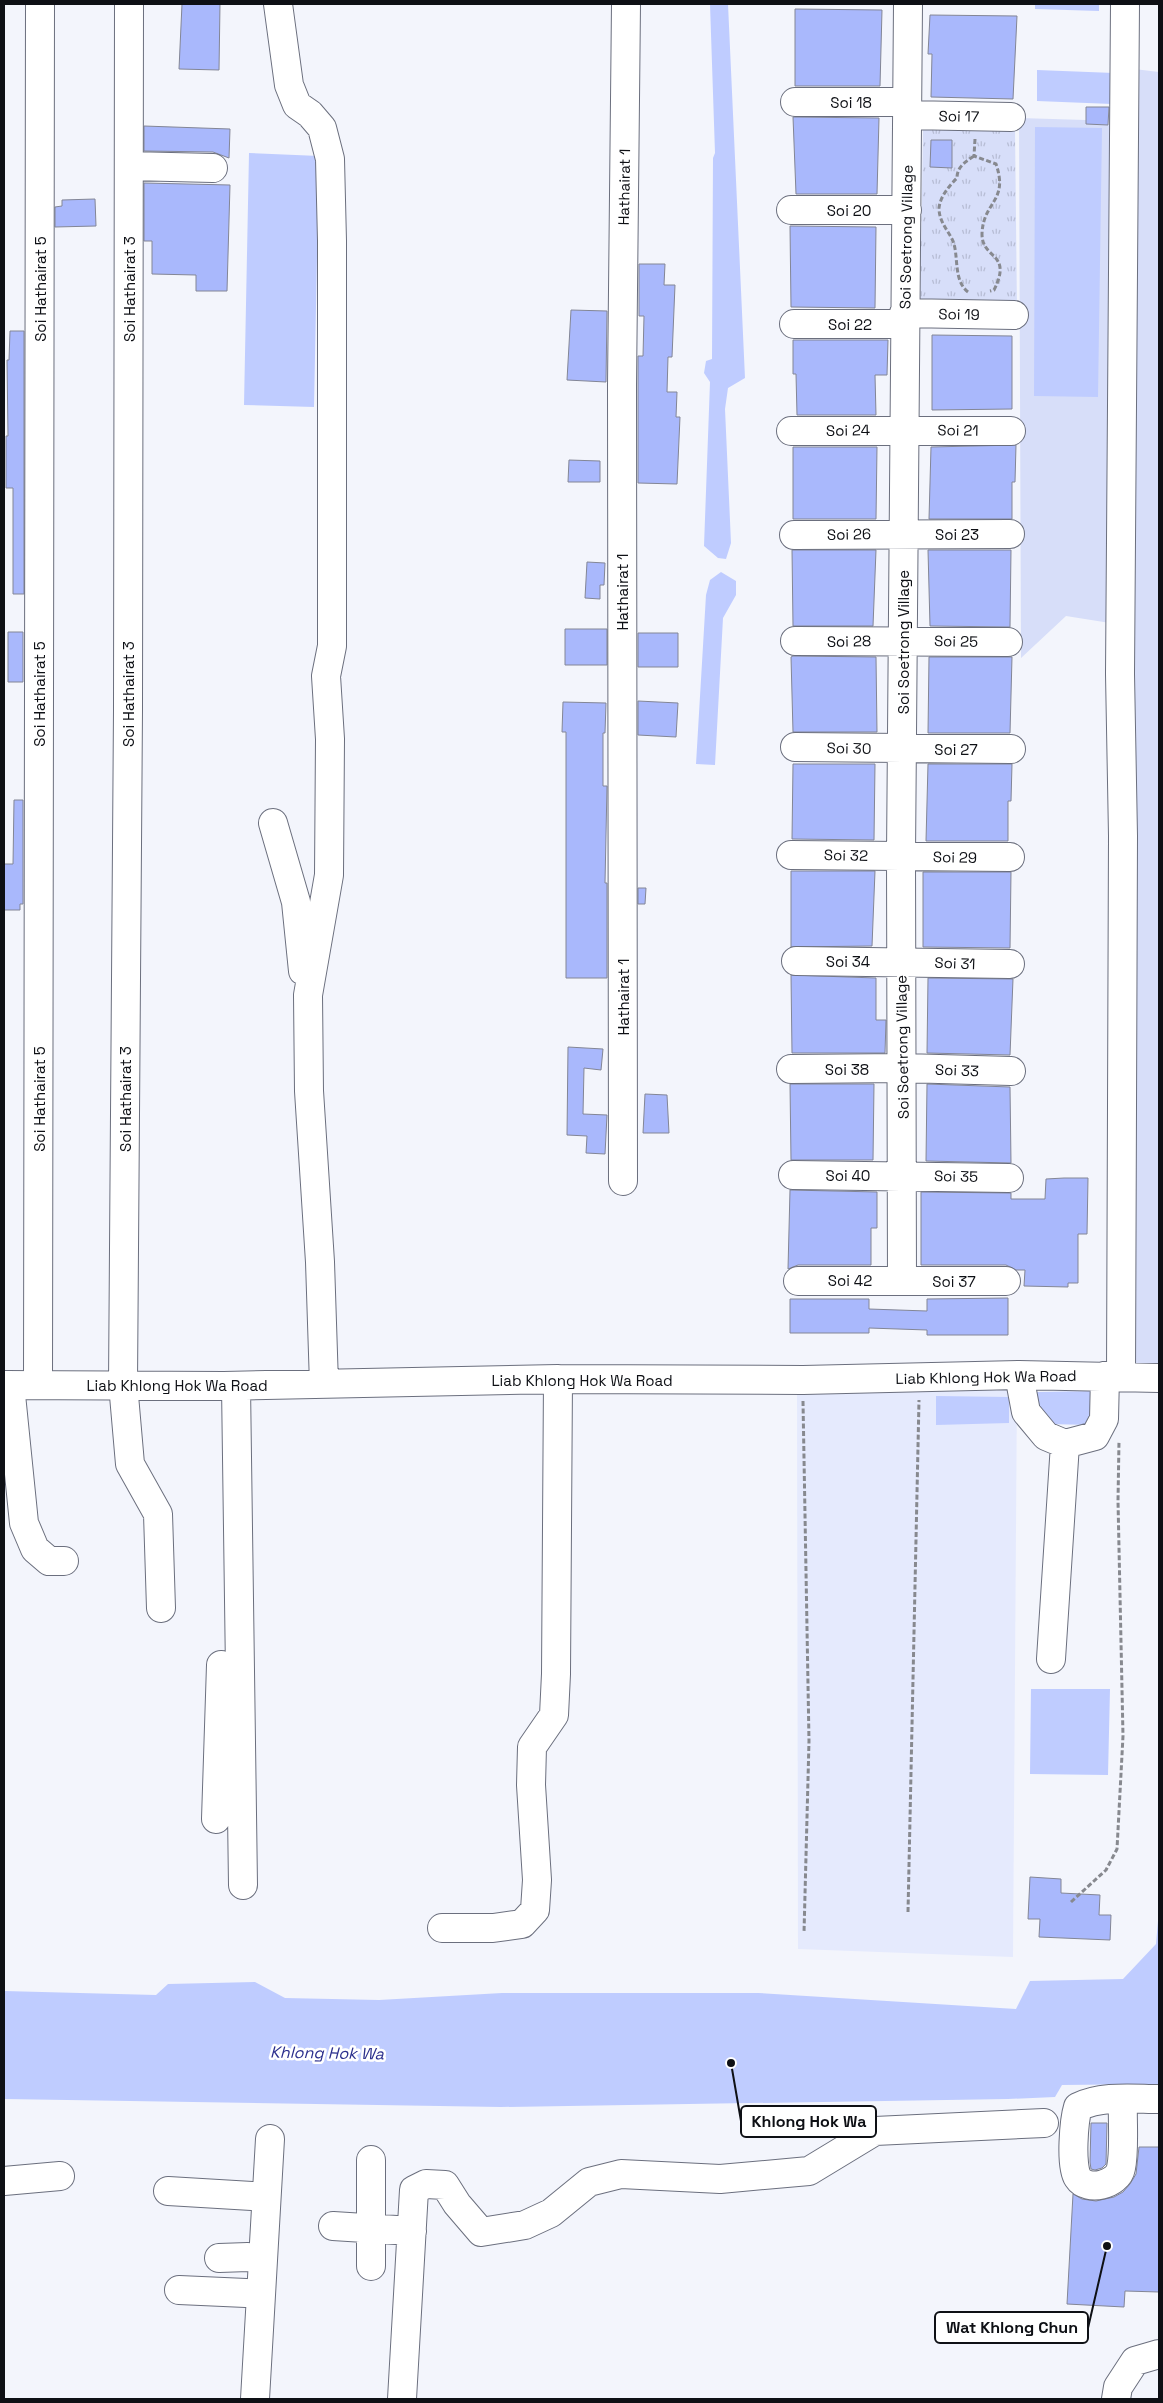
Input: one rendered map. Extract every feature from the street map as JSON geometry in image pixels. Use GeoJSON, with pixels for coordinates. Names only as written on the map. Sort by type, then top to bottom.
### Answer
{"type":"FeatureCollection","features":[{"type":"Feature","properties":{"kind":"street","name":"Soi Hathairat 5"},"geometry":{"type":"LineString","coordinates":[[38,1385],[40,4]]}},
{"type":"Feature","properties":{"kind":"street","name":"Soi Hathairat 3"},"geometry":{"type":"LineString","coordinates":[[129,4],[123,1384],[130,1464],[158,1514],[161,1608]]}},
{"type":"Feature","properties":{"kind":"street"},"geometry":{"type":"LineString","coordinates":[[278,4],[289,85],[297,105],[322,128],[330,159],[332,646],[326,676],[330,739],[330,876],[308,995],[309,1091],[320,1262],[324,1384]]}},
{"type":"Feature","properties":{"kind":"street","name":"Hathairat 1"},"geometry":{"type":"LineString","coordinates":[[623,1181],[622,386],[626,4]]}},
{"type":"Feature","properties":{"kind":"street","name":"Soi Soetrong Village"},"geometry":{"type":"LineString","coordinates":[[902,1280],[901,856],[908,4]]}},
{"type":"Feature","properties":{"kind":"street"},"geometry":{"type":"LineString","coordinates":[[1020,1375],[1026,1412],[1046,1436],[1065,1444],[1095,1436],[1104,1419],[1113,1377],[1123,836],[1120,674],[1125,4]]}},
{"type":"Feature","properties":{"kind":"street","name":"Soi 18"},"geometry":{"type":"LineString","coordinates":[[796,102],[907,109]]}},
{"type":"Feature","properties":{"kind":"street","name":"Soi 17"},"geometry":{"type":"LineString","coordinates":[[907,109],[975,116],[1011,116]]}},
{"type":"Feature","properties":{"kind":"street"},"geometry":{"type":"LineString","coordinates":[[129,166],[213,168]]}},
{"type":"Feature","properties":{"kind":"street","name":"Soi 20"},"geometry":{"type":"LineString","coordinates":[[791,210],[907,210]]}},
{"type":"Feature","properties":{"kind":"street","name":"Soi 19"},"geometry":{"type":"LineString","coordinates":[[905,318],[1014,315]]}},
{"type":"Feature","properties":{"kind":"street","name":"Soi 22"},"geometry":{"type":"LineString","coordinates":[[794,324],[905,318]]}},
{"type":"Feature","properties":{"kind":"street","name":"Soi 24"},"geometry":{"type":"LineString","coordinates":[[791,431],[904,430]]}},
{"type":"Feature","properties":{"kind":"street","name":"Soi 21"},"geometry":{"type":"LineString","coordinates":[[904,430],[1011,431]]}},
{"type":"Feature","properties":{"kind":"street","name":"Soi 23"},"geometry":{"type":"LineString","coordinates":[[904,534],[1010,534]]}},
{"type":"Feature","properties":{"kind":"street","name":"Soi 26"},"geometry":{"type":"LineString","coordinates":[[794,535],[904,534]]}},
{"type":"Feature","properties":{"kind":"street","name":"Soi 28"},"geometry":{"type":"LineString","coordinates":[[795,641],[904,640]]}},
{"type":"Feature","properties":{"kind":"street","name":"Soi 25"},"geometry":{"type":"LineString","coordinates":[[904,640],[1008,642]]}},
{"type":"Feature","properties":{"kind":"street","name":"Soi 30"},"geometry":{"type":"LineString","coordinates":[[795,748],[902,749]]}},
{"type":"Feature","properties":{"kind":"street","name":"Soi 27"},"geometry":{"type":"LineString","coordinates":[[902,749],[1011,749]]}},
{"type":"Feature","properties":{"kind":"street"},"geometry":{"type":"LineString","coordinates":[[273,823],[296,902],[302,968],[308,995]]}},
{"type":"Feature","properties":{"kind":"street","name":"Soi 32"},"geometry":{"type":"LineString","coordinates":[[791,855],[901,856]]}},
{"type":"Feature","properties":{"kind":"street","name":"Soi 29"},"geometry":{"type":"LineString","coordinates":[[901,856],[1010,857]]}},
{"type":"Feature","properties":{"kind":"street","name":"Soi 34"},"geometry":{"type":"LineString","coordinates":[[796,961],[901,962]]}},
{"type":"Feature","properties":{"kind":"street","name":"Soi 31"},"geometry":{"type":"LineString","coordinates":[[901,962],[1010,964]]}},
{"type":"Feature","properties":{"kind":"street","name":"Soi 38"},"geometry":{"type":"LineString","coordinates":[[791,1069],[903,1068]]}},
{"type":"Feature","properties":{"kind":"street","name":"Soi 33"},"geometry":{"type":"LineString","coordinates":[[903,1068],[1011,1072]]}},
{"type":"Feature","properties":{"kind":"street","name":"Soi 40"},"geometry":{"type":"LineString","coordinates":[[793,1175],[903,1175]]}},
{"type":"Feature","properties":{"kind":"street","name":"Soi 35"},"geometry":{"type":"LineString","coordinates":[[903,1175],[1009,1178]]}},
{"type":"Feature","properties":{"kind":"street","name":"Soi 42"},"geometry":{"type":"LineString","coordinates":[[798,1281],[902,1280]]}},
{"type":"Feature","properties":{"kind":"street","name":"Soi 37"},"geometry":{"type":"LineString","coordinates":[[902,1280],[1006,1281]]}},
{"type":"Feature","properties":{"kind":"street","name":"Liab Khlong Hok Wa Road"},"geometry":{"type":"LineString","coordinates":[[7,1385],[123,1384],[230,1386],[558,1379],[803,1380],[1020,1375],[1159,1378]]}},
{"type":"Feature","properties":{"kind":"street"},"geometry":{"type":"LineString","coordinates":[[442,1928],[493,1928],[522,1924],[535,1910],[537,1880],[530,1786],[532,1747],[554,1714],[556,1674],[558,1379]]}},
{"type":"Feature","properties":{"kind":"street"},"geometry":{"type":"LineString","coordinates":[[7,1385],[24,1524],[35,1549],[49,1561],[64,1561]]}},
{"type":"Feature","properties":{"kind":"street"},"geometry":{"type":"LineString","coordinates":[[216,1819],[230,1386]]}},
{"type":"Feature","properties":{"kind":"street"},"geometry":{"type":"LineString","coordinates":[[230,1386],[243,1884]]}},
{"type":"Feature","properties":{"kind":"street"},"geometry":{"type":"LineString","coordinates":[[1051,1659],[1065,1444]]}},
{"type":"Feature","properties":{"kind":"street"},"geometry":{"type":"LineString","coordinates":[[1123,2099],[1159,2099]]}},
{"type":"Feature","properties":{"kind":"street"},"geometry":{"type":"LineString","coordinates":[[402,2399],[414,2190],[426,2184],[445,2185],[481,2232],[525,2226],[551,2213],[589,2182],[620,2174],[720,2179],[810,2171],[875,2131],[1044,2123]]}},
{"type":"Feature","properties":{"kind":"street"},"geometry":{"type":"LineString","coordinates":[[255,2399],[270,2139]]}},
{"type":"Feature","properties":{"kind":"street"},"geometry":{"type":"LineString","coordinates":[[371,2160],[371,2266]]}},
{"type":"Feature","properties":{"kind":"street"},"geometry":{"type":"LineString","coordinates":[[4,2181],[60,2176]]}},
{"type":"Feature","properties":{"kind":"street"},"geometry":{"type":"LineString","coordinates":[[168,2191],[252,2184],[242,2399]]}},
{"type":"Feature","properties":{"kind":"street"},"geometry":{"type":"LineString","coordinates":[[333,2226],[412,2231]]}},
{"type":"Feature","properties":{"kind":"street"},"geometry":{"type":"LineString","coordinates":[[219,2258],[248,2258]]}},
{"type":"Feature","properties":{"kind":"street"},"geometry":{"type":"LineString","coordinates":[[179,2290],[246,2293]]}},
{"type":"Feature","properties":{"kind":"street"},"geometry":{"type":"LineString","coordinates":[[1116,2399],[1118,2387],[1135,2360],[1158,2348]]}},
{"type":"Feature","properties":{"kind":"path"},"geometry":{"type":"LineString","coordinates":[[974,156],[975,116]]}},
{"type":"Feature","properties":{"kind":"path"},"geometry":{"type":"LineString","coordinates":[[974,156],[996,164],[1001,179],[999,194],[985,215],[982,237],[1000,262],[1001,269],[994,290],[984,294]]}},
{"type":"Feature","properties":{"kind":"path"},"geometry":{"type":"LineString","coordinates":[[973,296],[959,280],[952,240],[945,229],[939,208],[948,186],[957,178],[963,163],[974,156]]}},
{"type":"Feature","properties":{"kind":"path"},"geometry":{"type":"LineString","coordinates":[[908,1912],[920,1377]]}},
{"type":"Feature","properties":{"kind":"path"},"geometry":{"type":"LineString","coordinates":[[803,1380],[809,1741],[804,1933]]}},
{"type":"Feature","properties":{"kind":"path"},"geometry":{"type":"LineString","coordinates":[[1071,1902],[1106,1870],[1117,1849],[1123,1736],[1118,1501],[1119,1434]]}},
{"type":"Feature","properties":{"kind":"shaded area"},"geometry":{"type":"Polygon","coordinates":[[[1017,1386],[1013,1957],[798,1949],[797,1389],[1017,1386]]]}},
{"type":"Feature","properties":{"kind":"green space"},"geometry":{"type":"Polygon","coordinates":[[[1134,69],[1159,72],[1159,1368],[1127,1367],[1134,69]]]}},
{"type":"Feature","properties":{"kind":"green space"},"geometry":{"type":"Polygon","coordinates":[[[1019,118],[1086,120],[1086,124],[1113,125],[1110,623],[1066,616],[1021,658],[1019,118]]]}},
{"type":"Feature","properties":{"kind":"green space"},"geometry":{"type":"Polygon","coordinates":[[[923,129],[1015,130],[1017,311],[920,311],[923,129]]]}},
{"type":"Feature","properties":{"kind":"water"},"geometry":{"type":"Polygon","coordinates":[[[710,4],[728,4],[745,378],[728,388],[725,409],[731,543],[726,559],[718,558],[704,546],[710,382],[704,373],[706,361],[712,359],[713,158],[715,153],[710,4]]]}},
{"type":"Feature","properties":{"kind":"water"},"geometry":{"type":"Polygon","coordinates":[[[1035,4],[1099,4],[1099,11],[1035,9],[1035,4]]]}},
{"type":"Feature","properties":{"kind":"water"},"geometry":{"type":"Polygon","coordinates":[[[1037,70],[1114,73],[1112,104],[1037,101],[1037,70]]]}},
{"type":"Feature","properties":{"kind":"water"},"geometry":{"type":"Polygon","coordinates":[[[1035,127],[1102,128],[1098,397],[1034,396],[1035,127]]]}},
{"type":"Feature","properties":{"kind":"water"},"geometry":{"type":"Polygon","coordinates":[[[249,153],[319,156],[314,407],[244,405],[249,153]]]}},
{"type":"Feature","properties":{"kind":"water"},"geometry":{"type":"Polygon","coordinates":[[[721,572],[736,581],[736,595],[723,618],[715,765],[696,764],[706,595],[710,580],[721,572]]]}},
{"type":"Feature","properties":{"kind":"water"},"geometry":{"type":"Polygon","coordinates":[[[1094,1391],[1094,1425],[1045,1424],[1036,1403],[1037,1392],[1094,1391]]]}},
{"type":"Feature","properties":{"kind":"water"},"geometry":{"type":"Polygon","coordinates":[[[936,1396],[1009,1397],[1009,1423],[936,1425],[936,1396]]]}},
{"type":"Feature","properties":{"kind":"water"},"geometry":{"type":"Polygon","coordinates":[[[1031,1689],[1110,1689],[1108,1775],[1030,1774],[1031,1689]]]}},
{"type":"Feature","properties":{"kind":"water"},"geometry":{"type":"Polygon","coordinates":[[[1159,1909],[1159,2084],[1062,2085],[1055,2097],[1008,2099],[501,2107],[4,2099],[4,1991],[156,1995],[168,1984],[255,1982],[285,1998],[379,2000],[502,1993],[758,1993],[1016,2009],[1030,1981],[1123,1979],[1156,1944],[1159,1909]]]}},
{"type":"Feature","properties":{"kind":"building"},"geometry":{"type":"Polygon","coordinates":[[[182,4],[220,4],[219,70],[179,69],[182,4]]]}},
{"type":"Feature","properties":{"kind":"building"},"geometry":{"type":"Polygon","coordinates":[[[795,9],[882,10],[880,86],[795,86],[795,9]]]}},
{"type":"Feature","properties":{"kind":"building"},"geometry":{"type":"Polygon","coordinates":[[[930,15],[1017,16],[1013,99],[931,97],[932,54],[928,54],[930,15]]]}},
{"type":"Feature","properties":{"kind":"building"},"geometry":{"type":"Polygon","coordinates":[[[1086,107],[1109,107],[1108,125],[1086,124],[1086,107]]]}},
{"type":"Feature","properties":{"kind":"building"},"geometry":{"type":"Polygon","coordinates":[[[793,117],[879,118],[877,194],[796,194],[793,117]]]}},
{"type":"Feature","properties":{"kind":"building"},"geometry":{"type":"Polygon","coordinates":[[[144,126],[230,129],[229,158],[213,152],[144,151],[144,126]]]}},
{"type":"Feature","properties":{"kind":"building"},"geometry":{"type":"Polygon","coordinates":[[[931,140],[952,140],[952,168],[930,167],[931,140]]]}},
{"type":"Feature","properties":{"kind":"building"},"geometry":{"type":"Polygon","coordinates":[[[144,183],[230,185],[227,291],[196,291],[196,275],[152,274],[152,241],[144,241],[144,183]]]}},
{"type":"Feature","properties":{"kind":"building"},"geometry":{"type":"Polygon","coordinates":[[[95,199],[96,226],[55,227],[55,207],[62,206],[62,200],[95,199]]]}},
{"type":"Feature","properties":{"kind":"building"},"geometry":{"type":"Polygon","coordinates":[[[790,226],[876,227],[875,308],[791,307],[790,226]]]}},
{"type":"Feature","properties":{"kind":"building"},"geometry":{"type":"Polygon","coordinates":[[[639,264],[665,264],[664,285],[675,285],[672,357],[668,357],[667,392],[677,392],[676,417],[680,417],[677,484],[638,483],[638,356],[643,356],[644,316],[639,316],[639,264]]]}},
{"type":"Feature","properties":{"kind":"building"},"geometry":{"type":"Polygon","coordinates":[[[571,310],[607,311],[606,382],[567,380],[571,310]]]}},
{"type":"Feature","properties":{"kind":"building"},"geometry":{"type":"Polygon","coordinates":[[[10,331],[24,331],[24,594],[13,594],[13,488],[6,488],[6,436],[8,436],[7,360],[9,360],[10,331]]]}},
{"type":"Feature","properties":{"kind":"building"},"geometry":{"type":"Polygon","coordinates":[[[932,335],[1012,336],[1012,409],[932,410],[932,335]]]}},
{"type":"Feature","properties":{"kind":"building"},"geometry":{"type":"Polygon","coordinates":[[[793,340],[888,340],[887,375],[875,375],[876,415],[797,415],[796,374],[793,374],[793,340]]]}},
{"type":"Feature","properties":{"kind":"building"},"geometry":{"type":"Polygon","coordinates":[[[1016,445],[1015,482],[1012,482],[1012,519],[929,519],[931,447],[1016,445]]]}},
{"type":"Feature","properties":{"kind":"building"},"geometry":{"type":"Polygon","coordinates":[[[793,447],[877,447],[876,519],[793,519],[793,447]]]}},
{"type":"Feature","properties":{"kind":"building"},"geometry":{"type":"Polygon","coordinates":[[[569,460],[600,461],[600,482],[568,482],[569,460]]]}},
{"type":"Feature","properties":{"kind":"building"},"geometry":{"type":"Polygon","coordinates":[[[792,550],[876,550],[873,626],[793,626],[792,550]]]}},
{"type":"Feature","properties":{"kind":"building"},"geometry":{"type":"Polygon","coordinates":[[[928,550],[1011,550],[1010,627],[930,626],[928,550]]]}},
{"type":"Feature","properties":{"kind":"building"},"geometry":{"type":"Polygon","coordinates":[[[587,562],[605,563],[604,585],[600,585],[600,599],[585,598],[587,562]]]}},
{"type":"Feature","properties":{"kind":"building"},"geometry":{"type":"Polygon","coordinates":[[[565,629],[607,629],[607,665],[565,665],[565,629]]]}},
{"type":"Feature","properties":{"kind":"building"},"geometry":{"type":"Polygon","coordinates":[[[8,632],[23,632],[23,682],[8,682],[8,632]]]}},
{"type":"Feature","properties":{"kind":"building"},"geometry":{"type":"Polygon","coordinates":[[[638,633],[678,633],[678,667],[638,667],[638,633]]]}},
{"type":"Feature","properties":{"kind":"building"},"geometry":{"type":"Polygon","coordinates":[[[791,657],[876,657],[877,732],[793,732],[791,657]]]}},
{"type":"Feature","properties":{"kind":"building"},"geometry":{"type":"Polygon","coordinates":[[[929,657],[1012,657],[1010,733],[928,733],[929,657]]]}},
{"type":"Feature","properties":{"kind":"building"},"geometry":{"type":"Polygon","coordinates":[[[638,701],[678,703],[676,737],[638,735],[638,701]]]}},
{"type":"Feature","properties":{"kind":"building"},"geometry":{"type":"Polygon","coordinates":[[[563,702],[606,703],[605,733],[603,733],[603,786],[607,786],[605,883],[607,883],[607,978],[566,978],[566,732],[562,732],[563,702]]]}},
{"type":"Feature","properties":{"kind":"building"},"geometry":{"type":"Polygon","coordinates":[[[793,764],[875,764],[874,840],[792,839],[793,764]]]}},
{"type":"Feature","properties":{"kind":"building"},"geometry":{"type":"Polygon","coordinates":[[[928,764],[1012,764],[1011,801],[1008,801],[1008,841],[926,841],[928,764]]]}},
{"type":"Feature","properties":{"kind":"building"},"geometry":{"type":"Polygon","coordinates":[[[14,800],[23,800],[23,904],[20,904],[20,910],[4,910],[4,864],[13,864],[14,800]]]}},
{"type":"Feature","properties":{"kind":"building"},"geometry":{"type":"Polygon","coordinates":[[[791,871],[875,871],[872,946],[791,947],[791,871]]]}},
{"type":"Feature","properties":{"kind":"building"},"geometry":{"type":"Polygon","coordinates":[[[923,872],[1011,872],[1010,948],[923,947],[923,872]]]}},
{"type":"Feature","properties":{"kind":"building"},"geometry":{"type":"Polygon","coordinates":[[[638,888],[646,888],[645,904],[638,904],[638,888]]]}},
{"type":"Feature","properties":{"kind":"building"},"geometry":{"type":"Polygon","coordinates":[[[791,975],[876,978],[876,1020],[886,1020],[885,1053],[792,1053],[791,975]]]}},
{"type":"Feature","properties":{"kind":"building"},"geometry":{"type":"Polygon","coordinates":[[[928,978],[1013,979],[1010,1055],[927,1053],[928,978]]]}},
{"type":"Feature","properties":{"kind":"building"},"geometry":{"type":"Polygon","coordinates":[[[568,1047],[603,1049],[601,1070],[584,1068],[583,1114],[607,1115],[605,1154],[586,1153],[587,1136],[567,1135],[568,1047]]]}},
{"type":"Feature","properties":{"kind":"building"},"geometry":{"type":"Polygon","coordinates":[[[790,1084],[874,1084],[873,1160],[791,1160],[790,1084]]]}},
{"type":"Feature","properties":{"kind":"building"},"geometry":{"type":"Polygon","coordinates":[[[927,1084],[1010,1087],[1011,1163],[926,1161],[927,1084]]]}},
{"type":"Feature","properties":{"kind":"building"},"geometry":{"type":"Polygon","coordinates":[[[645,1094],[667,1095],[669,1133],[643,1133],[645,1094]]]}},
{"type":"Feature","properties":{"kind":"building"},"geometry":{"type":"Polygon","coordinates":[[[1088,1178],[1087,1234],[1078,1234],[1078,1283],[1068,1283],[1068,1287],[1024,1286],[1025,1270],[1016,1270],[1006,1265],[921,1265],[921,1192],[1011,1193],[1011,1199],[1045,1199],[1046,1179],[1088,1178]]]}},
{"type":"Feature","properties":{"kind":"building"},"geometry":{"type":"Polygon","coordinates":[[[790,1190],[877,1192],[877,1228],[871,1228],[871,1265],[798,1265],[788,1269],[790,1190]]]}},
{"type":"Feature","properties":{"kind":"building"},"geometry":{"type":"Polygon","coordinates":[[[1008,1298],[1008,1335],[927,1335],[927,1330],[869,1328],[869,1333],[790,1333],[790,1299],[869,1299],[869,1309],[927,1311],[927,1299],[1008,1298]]]}},
{"type":"Feature","properties":{"kind":"building"},"geometry":{"type":"Polygon","coordinates":[[[1030,1877],[1061,1879],[1061,1893],[1100,1895],[1099,1915],[1111,1915],[1110,1940],[1039,1937],[1040,1919],[1028,1919],[1030,1877]]]}},
{"type":"Feature","properties":{"kind":"building"},"geometry":{"type":"Polygon","coordinates":[[[1091,2123],[1107,2123],[1106,2164],[1102,2168],[1095,2170],[1091,2169],[1090,2162],[1091,2123]]]}},
{"type":"Feature","properties":{"kind":"building"},"geometry":{"type":"Polygon","coordinates":[[[1139,2147],[1159,2147],[1159,2292],[1125,2291],[1124,2307],[1067,2304],[1073,2194],[1082,2199],[1096,2201],[1114,2197],[1123,2192],[1136,2174],[1139,2147]]]}},
{"type":"Feature","properties":{"kind":"place","name":"Khlong Hok Wa"},"geometry":{"type":"Point","coordinates":[731,2063]}},
{"type":"Feature","properties":{"kind":"place","name":"Wat Khlong Chun"},"geometry":{"type":"Point","coordinates":[1107,2246]}}]}
